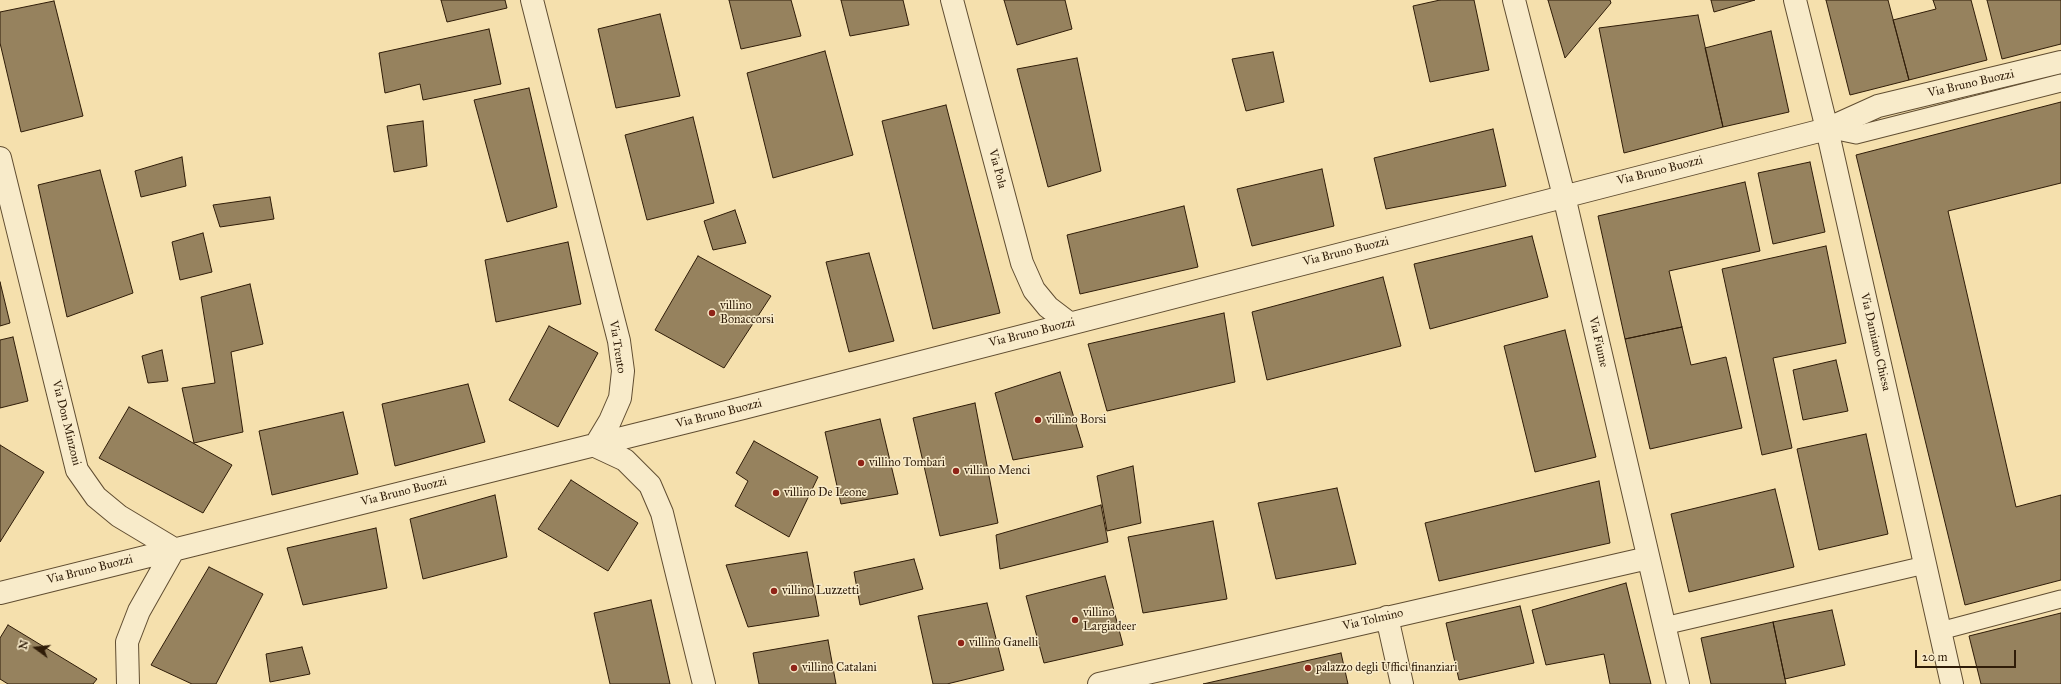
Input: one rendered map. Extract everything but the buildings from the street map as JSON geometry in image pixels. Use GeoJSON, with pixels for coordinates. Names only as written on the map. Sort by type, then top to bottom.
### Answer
{"type":"FeatureCollection","features":[{"type":"Feature","properties":{"kind":"street","name":"Via Trento"},"geometry":{"type":"LineString","coordinates":[[532,0],[618,341],[623,371],[620,398],[610,421],[594,446]]}},
{"type":"Feature","properties":{"kind":"street","name":"Via Pola"},"geometry":{"type":"LineString","coordinates":[[952,0],[1022,263],[1034,290],[1048,307],[1069,324]]}},
{"type":"Feature","properties":{"kind":"street","name":"Via Fiume"},"geometry":{"type":"LineString","coordinates":[[1514,0],[1564,196],[1678,684]]}},
{"type":"Feature","properties":{"kind":"street","name":"Via Damiano Chiesa"},"geometry":{"type":"LineString","coordinates":[[1795,0],[1827,129],[1952,684]]}},
{"type":"Feature","properties":{"kind":"street","name":"Via Bruno Buozzi"},"geometry":{"type":"LineString","coordinates":[[0,593],[594,446],[1827,129],[1878,106],[2061,62]]}},
{"type":"Feature","properties":{"kind":"street","name":"Via Don Minzoni"},"geometry":{"type":"LineString","coordinates":[[0,158],[77,470],[96,497],[119,516],[174,549]]}},
{"type":"Feature","properties":{"kind":"street"},"geometry":{"type":"LineString","coordinates":[[594,446],[625,460],[650,485],[662,513],[704,684]]}},
{"type":"Feature","properties":{"kind":"street"},"geometry":{"type":"LineString","coordinates":[[128,684],[127,642],[139,611],[174,549]]}},
{"type":"Feature","properties":{"kind":"street","name":"Via Tolmino"},"geometry":{"type":"LineString","coordinates":[[1099,684],[1648,558]]}},
{"type":"Feature","properties":{"kind":"street"},"geometry":{"type":"LineString","coordinates":[[1387,617],[1402,684]]}},
{"type":"Feature","properties":{"kind":"lane"},"geometry":{"type":"LineString","coordinates":[[1988,80],[2003,98]]}},
{"type":"Feature","properties":{"kind":"lane"},"geometry":{"type":"LineString","coordinates":[[1827,129],[1856,134],[2061,83]]}},
{"type":"Feature","properties":{"kind":"lane"},"geometry":{"type":"LineString","coordinates":[[1664,626],[1925,565]]}},
{"type":"Feature","properties":{"kind":"lane"},"geometry":{"type":"LineString","coordinates":[[1940,631],[2061,599]]}},
{"type":"Feature","properties":{"kind":"place","name":"villino Bonaccorsi"},"geometry":{"type":"Point","coordinates":[712,313]}},
{"type":"Feature","properties":{"kind":"place","name":"villino Borsi"},"geometry":{"type":"Point","coordinates":[1038,420]}},
{"type":"Feature","properties":{"kind":"place","name":"villino Tombari"},"geometry":{"type":"Point","coordinates":[861,463]}},
{"type":"Feature","properties":{"kind":"place","name":"villino Menci"},"geometry":{"type":"Point","coordinates":[956,471]}},
{"type":"Feature","properties":{"kind":"place","name":"villino De Leone"},"geometry":{"type":"Point","coordinates":[776,493]}},
{"type":"Feature","properties":{"kind":"place","name":"villino Luzzetti"},"geometry":{"type":"Point","coordinates":[774,591]}},
{"type":"Feature","properties":{"kind":"place","name":"villino Largiadeer"},"geometry":{"type":"Point","coordinates":[1075,620]}},
{"type":"Feature","properties":{"kind":"place","name":"villino Ganelli"},"geometry":{"type":"Point","coordinates":[961,643]}},
{"type":"Feature","properties":{"kind":"place","name":"villino Catalani"},"geometry":{"type":"Point","coordinates":[794,668]}},
{"type":"Feature","properties":{"kind":"place","name":"palazzo degli Uffici finanziari"},"geometry":{"type":"Point","coordinates":[1308,668]}}]}
